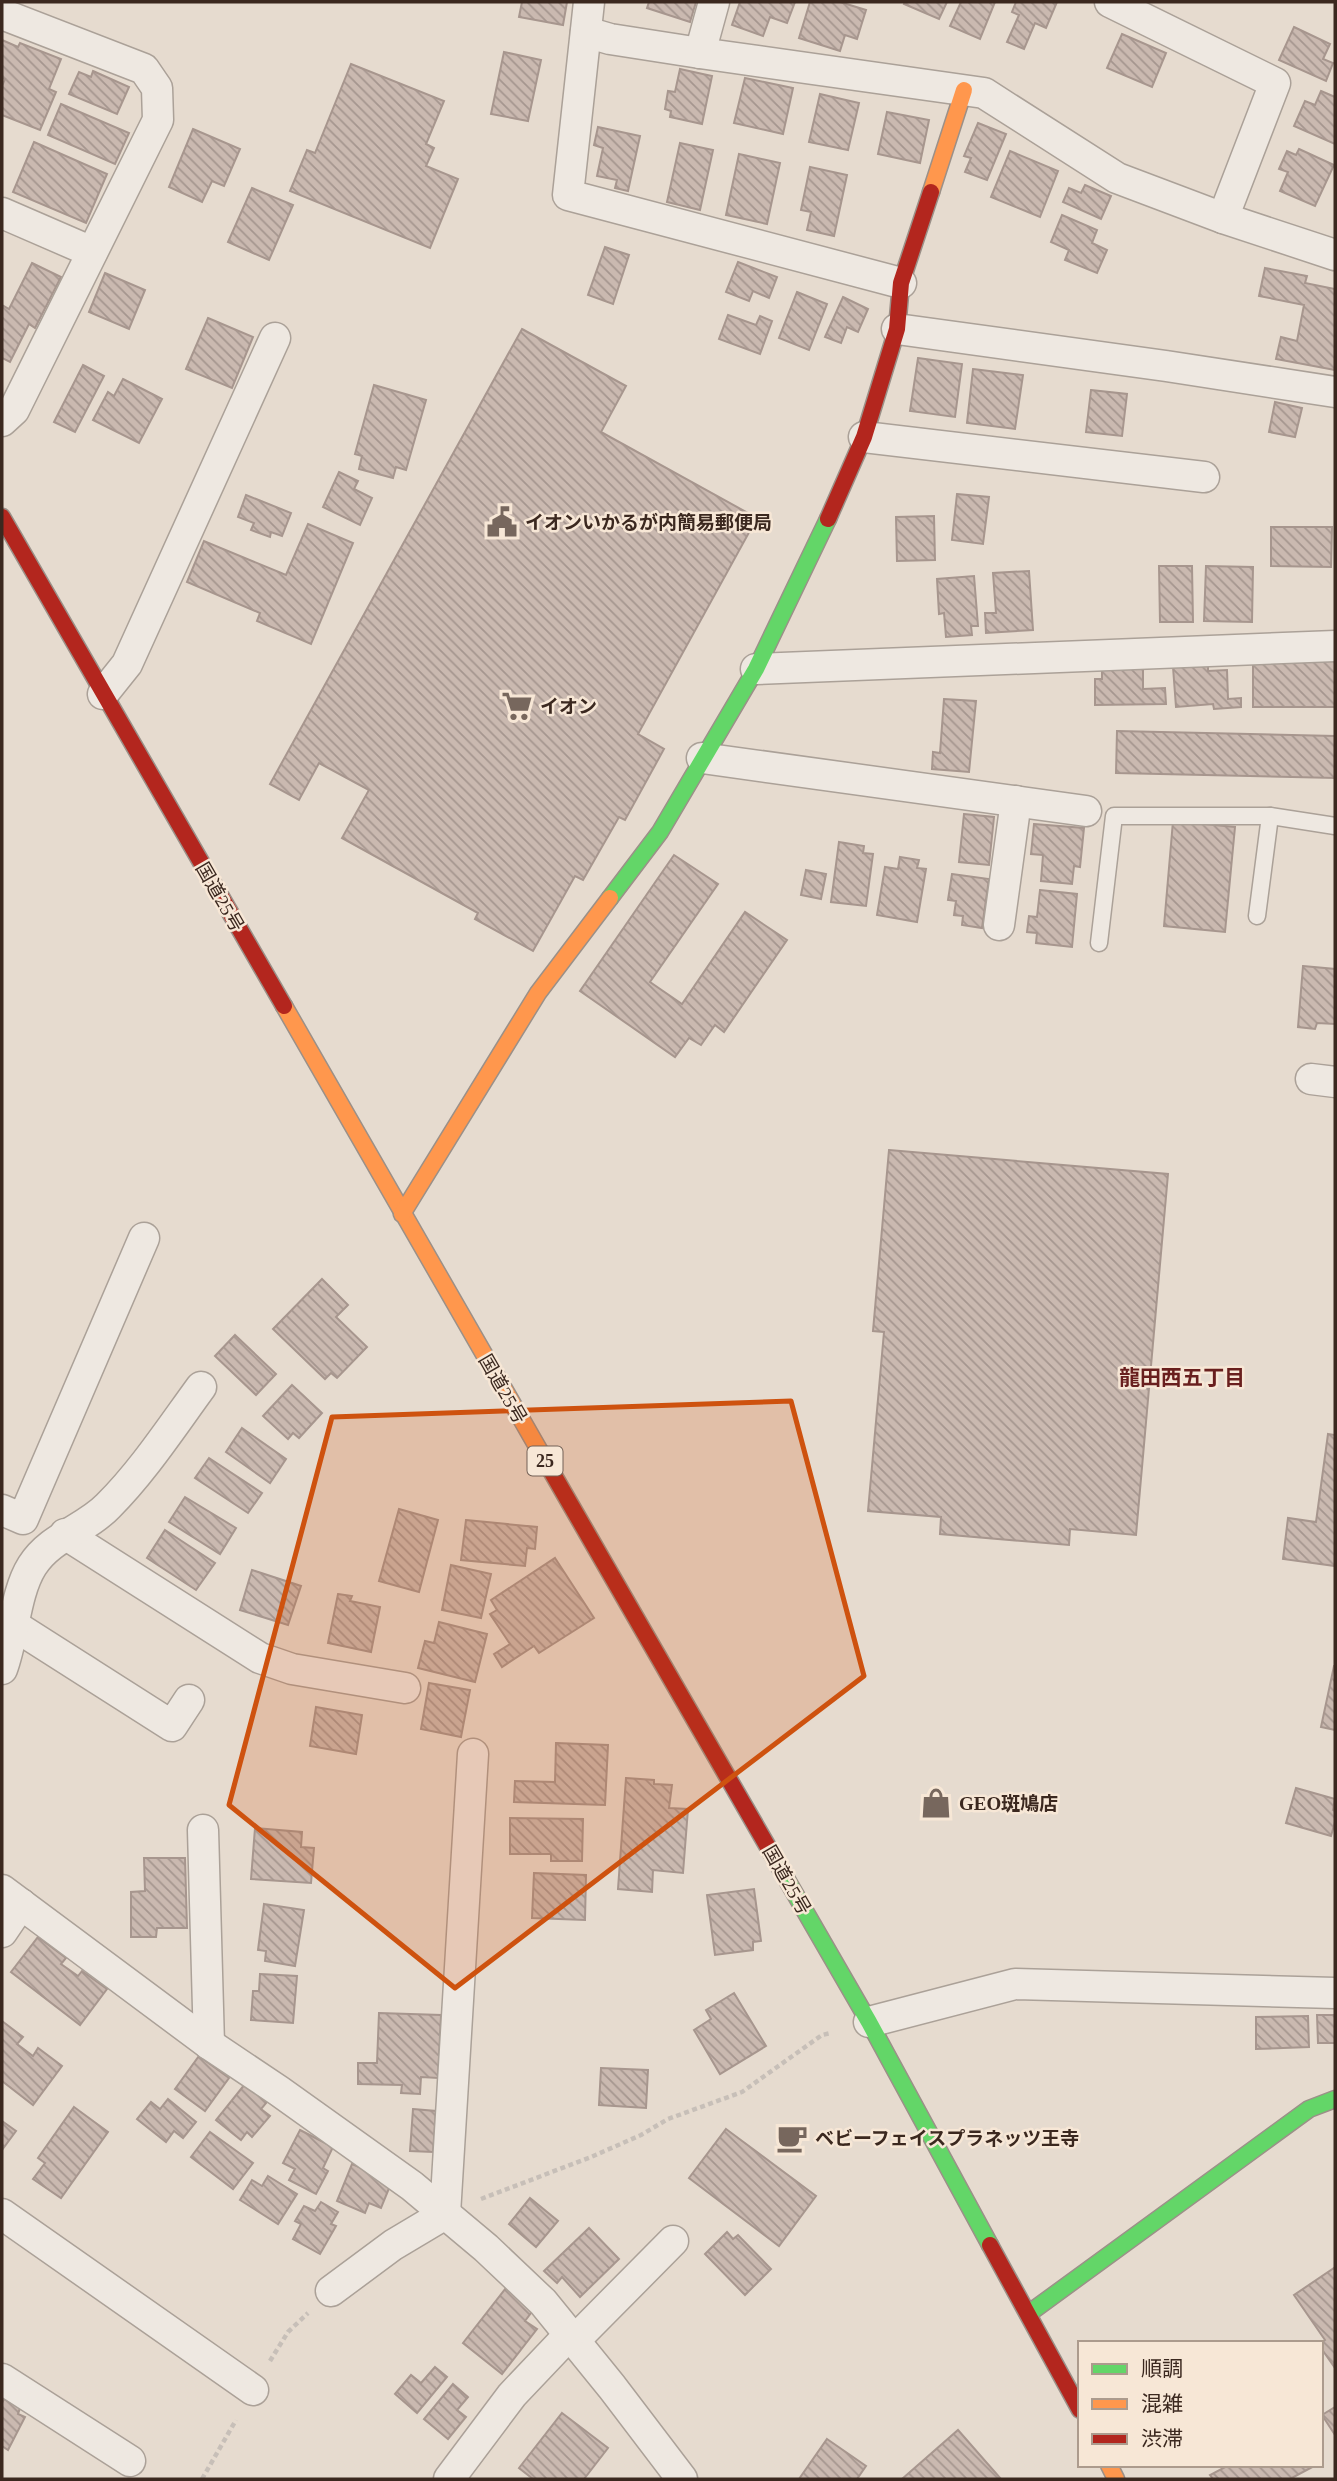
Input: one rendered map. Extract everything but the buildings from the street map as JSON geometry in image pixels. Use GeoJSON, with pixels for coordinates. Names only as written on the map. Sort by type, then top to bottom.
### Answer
{"type":"FeatureCollection","features":[{"type":"Feature","properties":{"kind":"main road"},"geometry":{"type":"LineString","coordinates":[[402,1214],[538,993],[660,832],[756,669],[812,555],[864,437],[897,329],[901,283],[964,90]]}},
{"type":"Feature","properties":{"kind":"main road","name":"国道25号"},"geometry":{"type":"LineString","coordinates":[[2,517],[869,2022],[1078,2406]]}},
{"type":"Feature","properties":{"kind":"main road"},"geometry":{"type":"LineString","coordinates":[[1028,2314],[1309,2109],[1335,2099]]}},
{"type":"Feature","properties":{"kind":"street"},"geometry":{"type":"LineString","coordinates":[[589,2],[568,195],[901,283]]}},
{"type":"Feature","properties":{"kind":"street"},"geometry":{"type":"LineString","coordinates":[[700,53],[715,2]]}},
{"type":"Feature","properties":{"kind":"street"},"geometry":{"type":"LineString","coordinates":[[1110,2],[1276,83],[1223,218]]}},
{"type":"Feature","properties":{"kind":"street"},"geometry":{"type":"LineString","coordinates":[[2,14],[144,69],[157,88],[158,120],[14,410],[2,421]]}},
{"type":"Feature","properties":{"kind":"street"},"geometry":{"type":"LineString","coordinates":[[586,32],[610,39],[700,53],[984,93],[1116,178],[1223,218],[1335,255]]}},
{"type":"Feature","properties":{"kind":"street"},"geometry":{"type":"LineString","coordinates":[[2,213],[92,252]]}},
{"type":"Feature","properties":{"kind":"street"},"geometry":{"type":"LineString","coordinates":[[897,329],[1335,392]]}},
{"type":"Feature","properties":{"kind":"street"},"geometry":{"type":"LineString","coordinates":[[103,694],[127,664],[275,338]]}},
{"type":"Feature","properties":{"kind":"street"},"geometry":{"type":"LineString","coordinates":[[864,437],[1204,477]]}},
{"type":"Feature","properties":{"kind":"street"},"geometry":{"type":"LineString","coordinates":[[756,669],[1335,646]]}},
{"type":"Feature","properties":{"kind":"street"},"geometry":{"type":"LineString","coordinates":[[702,758],[1086,811]]}},
{"type":"Feature","properties":{"kind":"street"},"geometry":{"type":"LineString","coordinates":[[999,925],[1016,801]]}},
{"type":"Feature","properties":{"kind":"street"},"geometry":{"type":"LineString","coordinates":[[2,1510],[23,1519],[145,1238]]}},
{"type":"Feature","properties":{"kind":"street"},"geometry":{"type":"LineString","coordinates":[[2,1669],[15,1626],[20,1593],[32,1566],[50,1545],[106,1509],[146,1462],[201,1387]]}},
{"type":"Feature","properties":{"kind":"street"},"geometry":{"type":"LineString","coordinates":[[65,1534],[260,1658],[292,1669],[405,1688]]}},
{"type":"Feature","properties":{"kind":"street"},"geometry":{"type":"LineString","coordinates":[[15,1626],[172,1726],[189,1700]]}},
{"type":"Feature","properties":{"kind":"street"},"geometry":{"type":"LineString","coordinates":[[445,2214],[473,1754]]}},
{"type":"Feature","properties":{"kind":"street"},"geometry":{"type":"LineString","coordinates":[[203,1830],[209,2044]]}},
{"type":"Feature","properties":{"kind":"street"},"geometry":{"type":"LineString","coordinates":[[2,1932],[12,1897],[209,2044],[412,2186],[486,2248],[543,2302],[682,2479]]}},
{"type":"Feature","properties":{"kind":"street"},"geometry":{"type":"LineString","coordinates":[[869,2022],[1015,1984],[1335,1993]]}},
{"type":"Feature","properties":{"kind":"street"},"geometry":{"type":"LineString","coordinates":[[2,2214],[253,2390]]}},
{"type":"Feature","properties":{"kind":"street"},"geometry":{"type":"LineString","coordinates":[[331,2291],[393,2245],[445,2214]]}},
{"type":"Feature","properties":{"kind":"street"},"geometry":{"type":"LineString","coordinates":[[449,2479],[512,2395],[673,2241]]}},
{"type":"Feature","properties":{"kind":"street"},"geometry":{"type":"LineString","coordinates":[[2,2379],[130,2461]]}},
{"type":"Feature","properties":{"kind":"lane"},"geometry":{"type":"LineString","coordinates":[[1099,943],[1114,816],[1270,816],[1335,826]]}},
{"type":"Feature","properties":{"kind":"lane"},"geometry":{"type":"LineString","coordinates":[[1257,916],[1270,816]]}},
{"type":"Feature","properties":{"kind":"path"},"geometry":{"type":"LineString","coordinates":[[445,2214],[513,2185],[591,2157],[641,2135],[668,2119],[742,2092],[822,2035],[869,2022]]}},
{"type":"Feature","properties":{"kind":"highlighted area"},"geometry":{"type":"Polygon","coordinates":[[[791,1401],[864,1676],[455,1988],[229,1805],[332,1417],[791,1401]]]}},
{"type":"Feature","properties":{"kind":"traffic: fast"},"geometry":{"type":"LineString","coordinates":[[610,898],[660,832],[756,669],[828,519]]}},
{"type":"Feature","properties":{"kind":"traffic: fast"},"geometry":{"type":"LineString","coordinates":[[772,1854],[869,2022],[990,2245]]}},
{"type":"Feature","properties":{"kind":"traffic: fast"},"geometry":{"type":"LineString","coordinates":[[1028,2314],[1309,2109],[1335,2099]]}},
{"type":"Feature","properties":{"kind":"traffic: slow"},"geometry":{"type":"LineString","coordinates":[[931,192],[964,90]]}},
{"type":"Feature","properties":{"kind":"traffic: slow"},"geometry":{"type":"LineString","coordinates":[[402,1214],[538,993],[610,898]]}},
{"type":"Feature","properties":{"kind":"traffic: slow"},"geometry":{"type":"LineString","coordinates":[[284,1006],[546,1462]]}},
{"type":"Feature","properties":{"kind":"traffic: slow"},"geometry":{"type":"LineString","coordinates":[[1110,2467],[1116,2479]]}},
{"type":"Feature","properties":{"kind":"traffic: jam"},"geometry":{"type":"LineString","coordinates":[[828,519],[864,437],[897,329],[901,283],[931,192]]}},
{"type":"Feature","properties":{"kind":"traffic: jam"},"geometry":{"type":"LineString","coordinates":[[2,517],[284,1006]]}},
{"type":"Feature","properties":{"kind":"traffic: jam"},"geometry":{"type":"LineString","coordinates":[[546,1462],[772,1854]]}},
{"type":"Feature","properties":{"kind":"traffic: jam"},"geometry":{"type":"LineString","coordinates":[[990,2245],[1078,2406]]}},
{"type":"Feature","properties":{"kind":"place","name":"イオンいかるが内簡易郵便局"},"geometry":{"type":"Point","coordinates":[502,522]}},
{"type":"Feature","properties":{"kind":"place","name":"イオン"},"geometry":{"type":"Point","coordinates":[517,706]}},
{"type":"Feature","properties":{"kind":"place","name":"GEO斑鳩店"},"geometry":{"type":"Point","coordinates":[936,1803]}},
{"type":"Feature","properties":{"kind":"place","name":"ベビーフェイスプラネッツ王寺"},"geometry":{"type":"Point","coordinates":[792,2138]}},
{"type":"Feature","properties":{"kind":"district","name":"龍田西五丁目"},"geometry":{"type":"Point","coordinates":[1182,1378]}}]}
